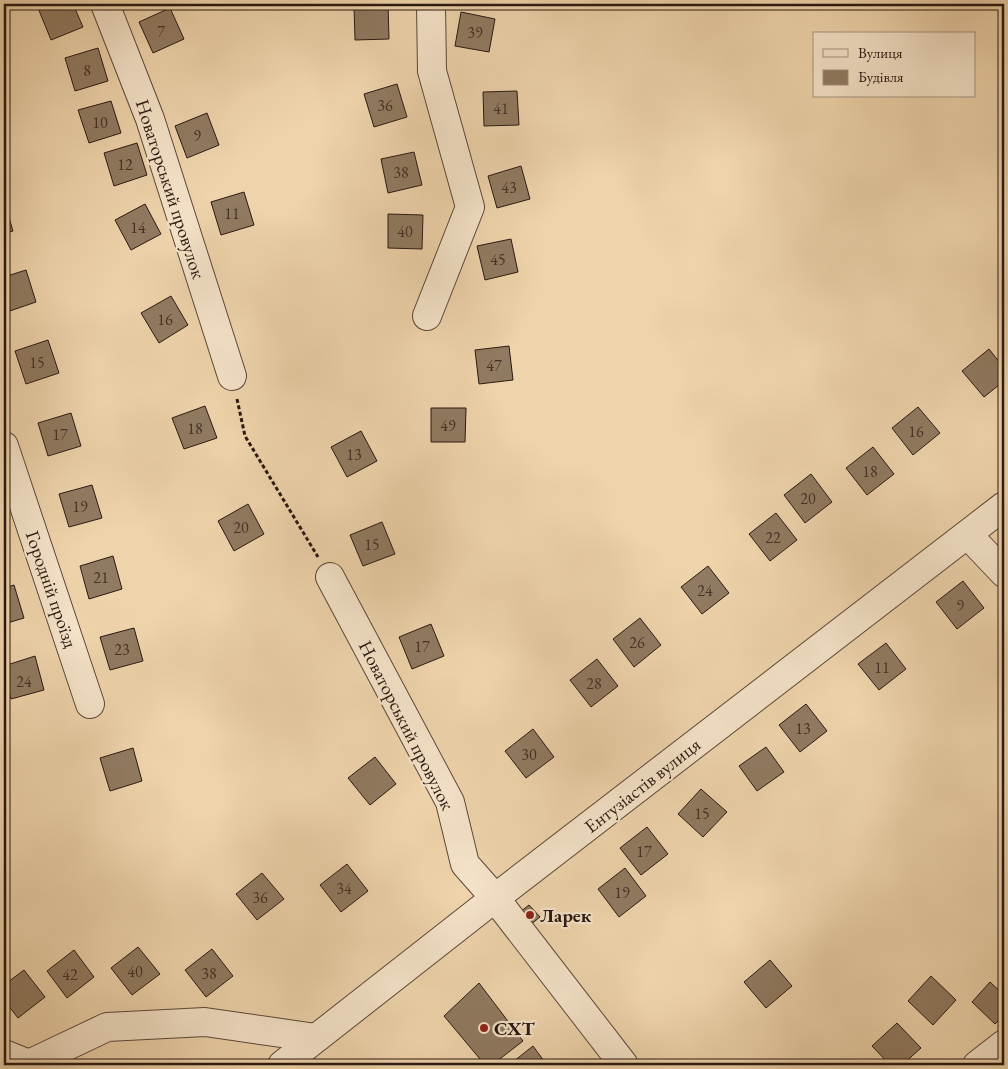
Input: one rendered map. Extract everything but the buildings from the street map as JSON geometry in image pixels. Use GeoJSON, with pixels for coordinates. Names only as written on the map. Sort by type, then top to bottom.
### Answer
{"type":"FeatureCollection","features":[{"type":"Feature","properties":{"kind":"street","name":"Новаторський провулок"},"geometry":{"type":"LineString","coordinates":[[105,4],[150,119],[232,376]]}},
{"type":"Feature","properties":{"kind":"street"},"geometry":{"type":"LineString","coordinates":[[427,316],[470,207],[432,71],[430,4]]}},
{"type":"Feature","properties":{"kind":"street","name":"Городній проїзд"},"geometry":{"type":"LineString","coordinates":[[4,446],[90,704]]}},
{"type":"Feature","properties":{"kind":"street","name":"Ентузіастів вулиця"},"geometry":{"type":"LineString","coordinates":[[282,1065],[495,898],[1004,506]]}},
{"type":"Feature","properties":{"kind":"street"},"geometry":{"type":"LineString","coordinates":[[968,534],[1004,573]]}},
{"type":"Feature","properties":{"kind":"street","name":"Новаторський провулок"},"geometry":{"type":"LineString","coordinates":[[330,577],[450,802],[466,864],[495,898],[624,1065]]}},
{"type":"Feature","properties":{"kind":"street"},"geometry":{"type":"LineString","coordinates":[[4,1054],[29,1065],[108,1026],[205,1022],[316,1038]]}},
{"type":"Feature","properties":{"kind":"path"},"geometry":{"type":"LineString","coordinates":[[232,376],[245,436],[330,577]]}},
{"type":"Feature","properties":{"kind":"place","name":"Ларек"},"geometry":{"type":"Point","coordinates":[530,915]}},
{"type":"Feature","properties":{"kind":"place","name":"СХТ"},"geometry":{"type":"Point","coordinates":[484,1028]}}]}
